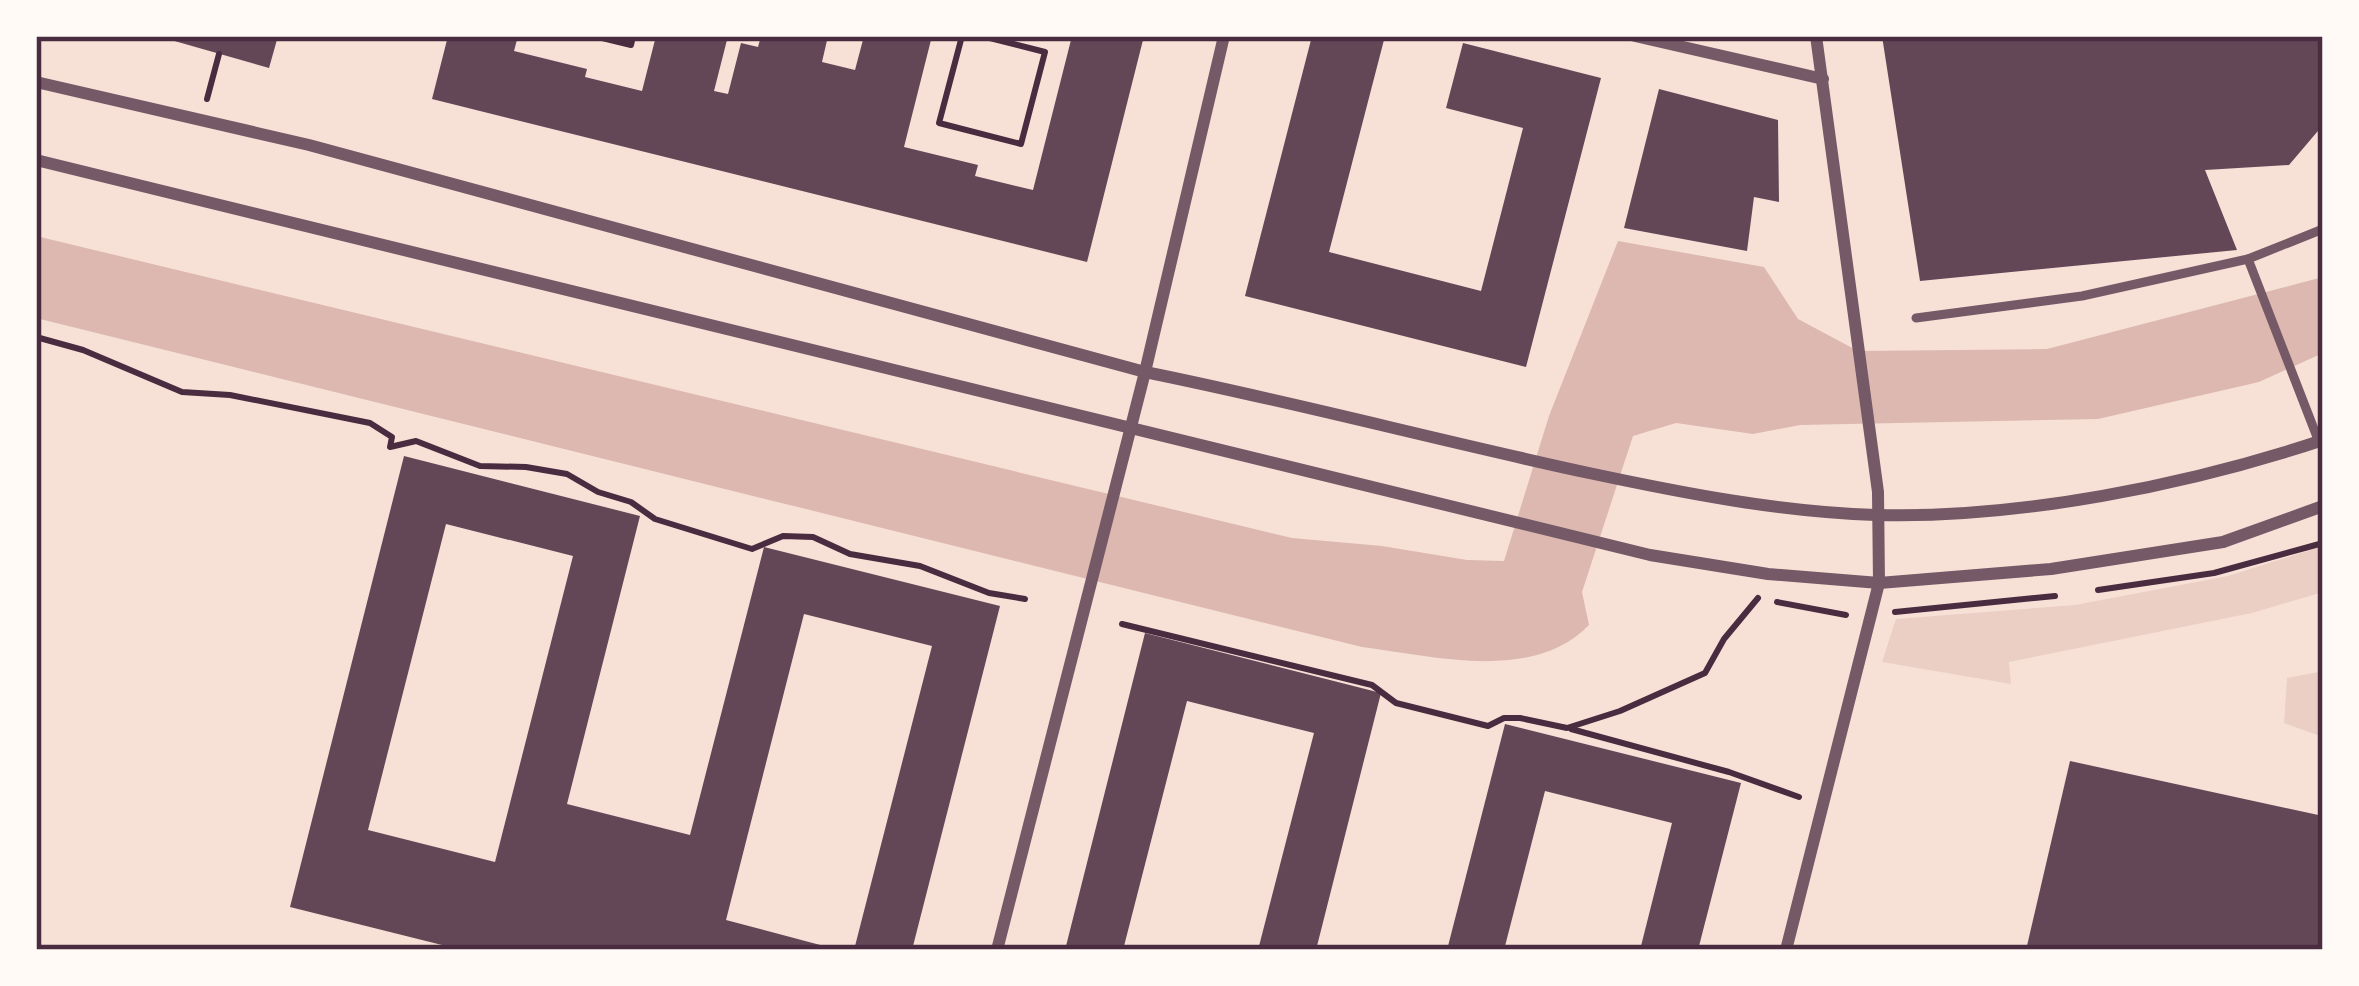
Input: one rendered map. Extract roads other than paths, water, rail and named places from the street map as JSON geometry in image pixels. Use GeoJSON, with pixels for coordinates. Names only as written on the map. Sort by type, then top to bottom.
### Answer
{"type":"FeatureCollection","features":[{"type":"Feature","properties":{"kind":"street"},"geometry":{"type":"LineString","coordinates":[[997,950],[1145,372],[1224,36]]}},
{"type":"Feature","properties":{"kind":"street"},"geometry":{"type":"LineString","coordinates":[[1635,36],[1823,80]]}},
{"type":"Feature","properties":{"kind":"street"},"geometry":{"type":"LineString","coordinates":[[1786,950],[1879,583],[1877,492],[1816,36]]}},
{"type":"Feature","properties":{"kind":"street"},"geometry":{"type":"LineString","coordinates":[[36,82],[310,145],[1145,372],[1511,457],[1771,506],[1876,515],[1966,513],[2196,478],[2321,441]]}},
{"type":"Feature","properties":{"kind":"street"},"geometry":{"type":"LineString","coordinates":[[36,160],[1649,555],[1768,574],[1879,583],[2050,569],[2223,542],[2323,506]]}},
{"type":"Feature","properties":{"kind":"lane"},"geometry":{"type":"LineString","coordinates":[[1916,318],[2082,296],[2248,259],[2323,229]]}},
{"type":"Feature","properties":{"kind":"lane"},"geometry":{"type":"LineString","coordinates":[[2248,259],[2321,441]]}}]}
